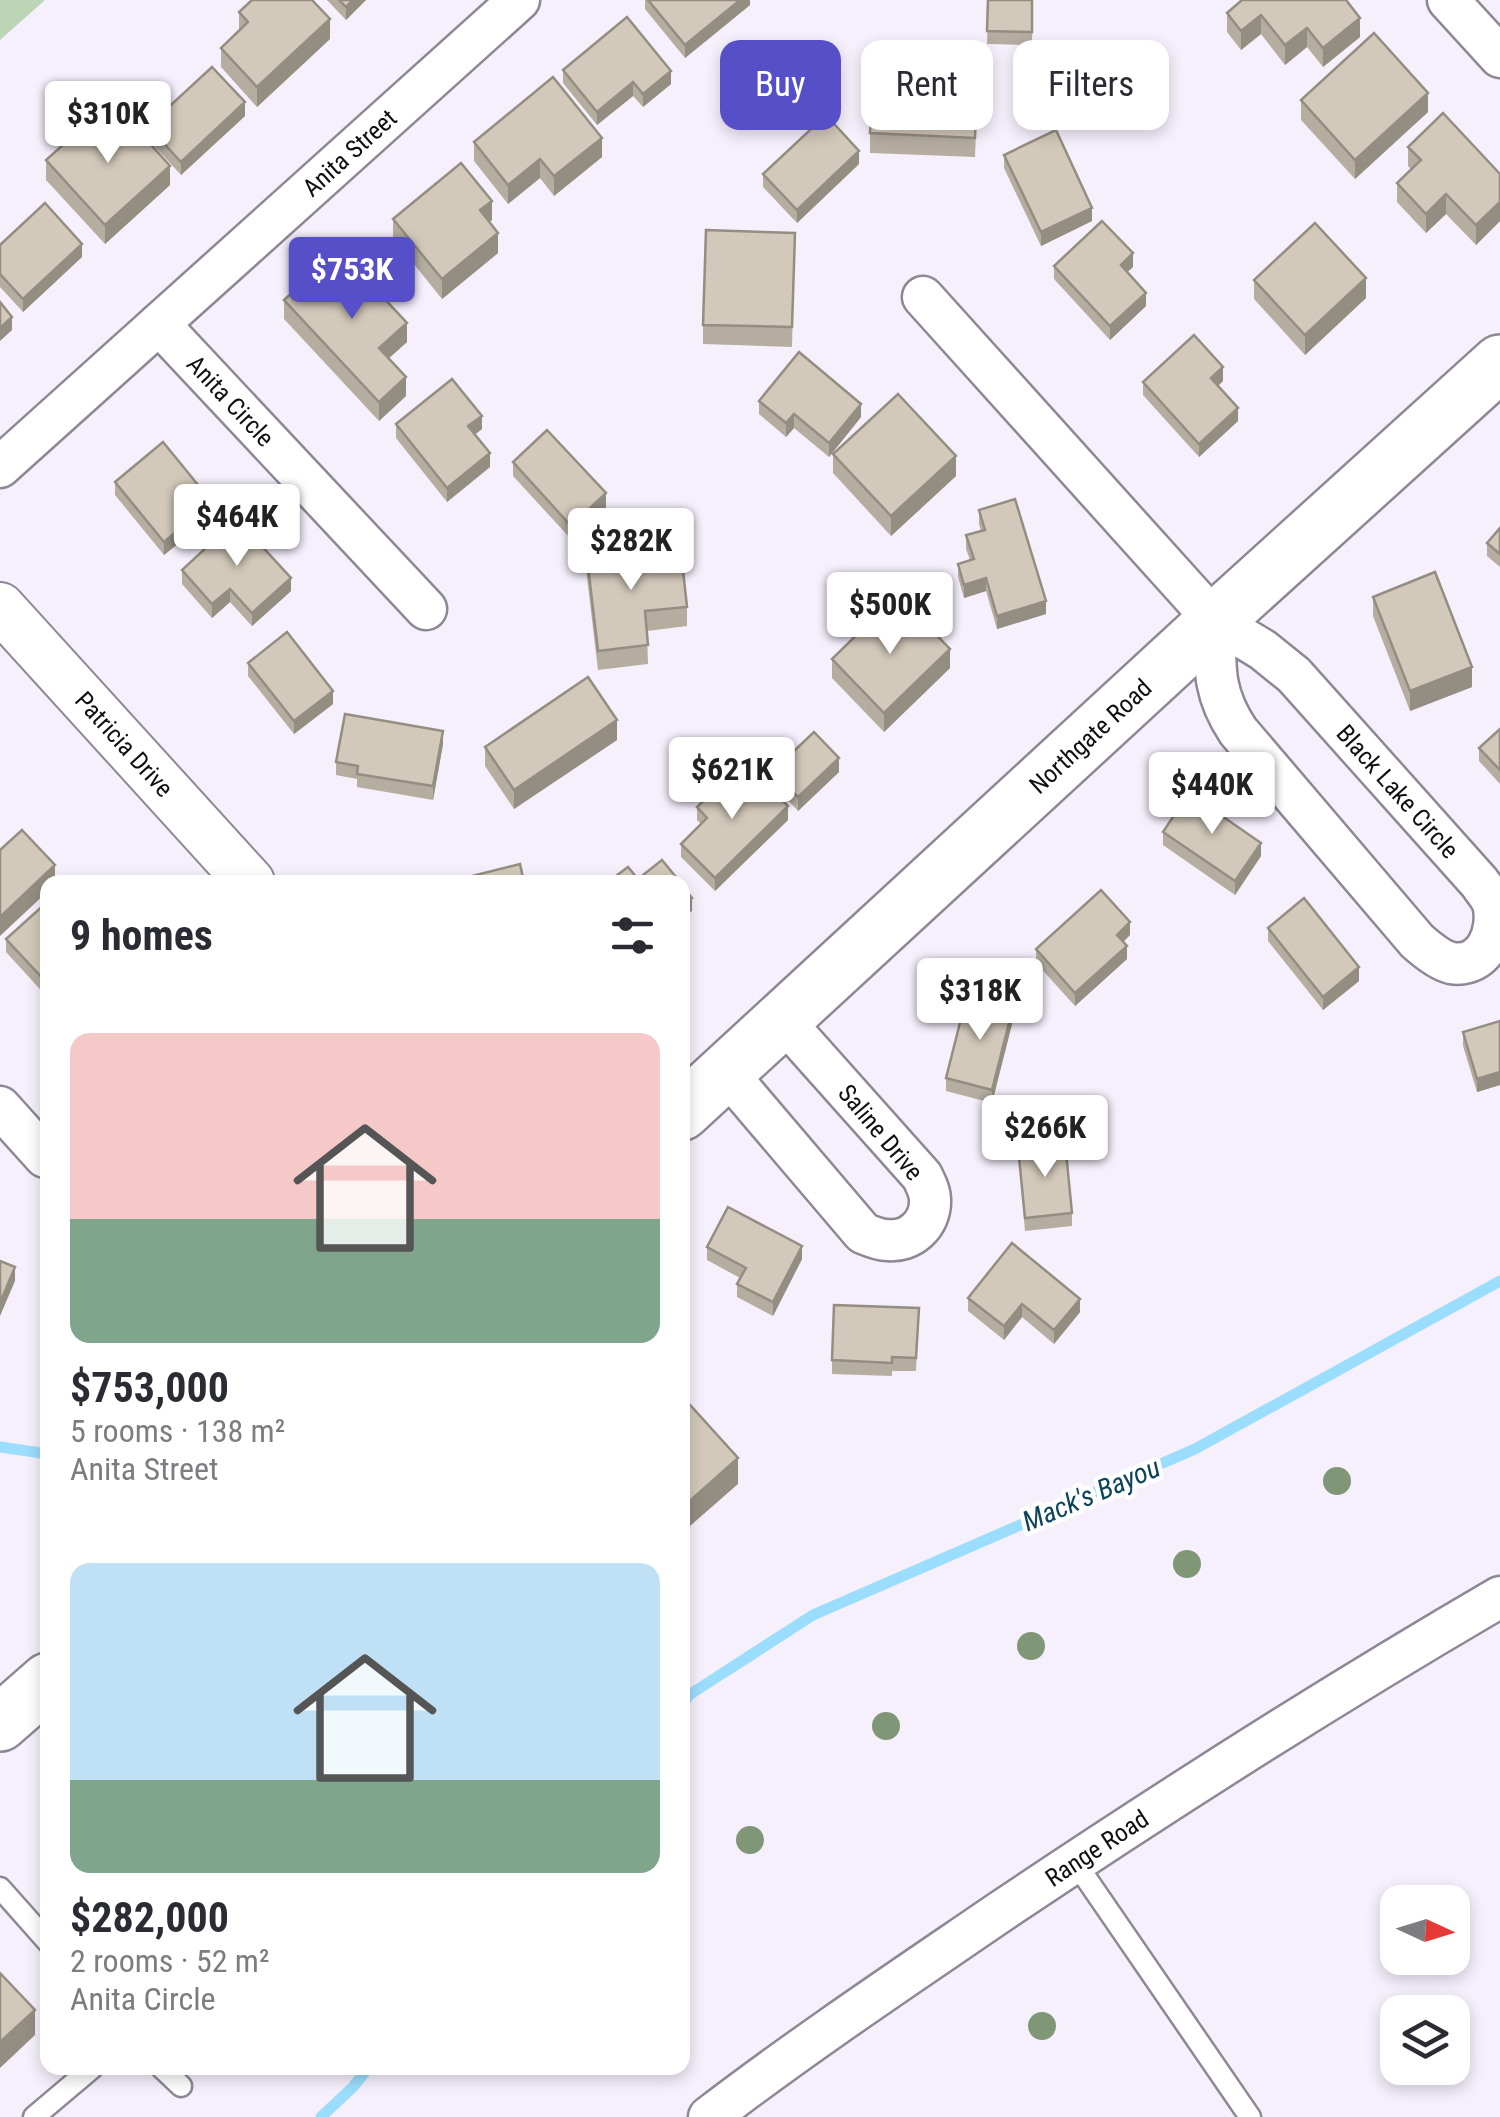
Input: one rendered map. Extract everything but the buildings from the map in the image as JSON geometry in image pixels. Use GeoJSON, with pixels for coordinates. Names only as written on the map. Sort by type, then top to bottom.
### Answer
{"type":"FeatureCollection","features":[{"type":"Feature","properties":{"kind":"main road","name":"Northgate Road"},"geometry":{"type":"LineString","coordinates":[[690,1105],[1500,363]]}},
{"type":"Feature","properties":{"kind":"main road"},"geometry":{"type":"LineString","coordinates":[[0,1723],[40,1688]]}},
{"type":"Feature","properties":{"kind":"street","name":"Anita Street"},"geometry":{"type":"LineString","coordinates":[[0,467],[519,0]]}},
{"type":"Feature","properties":{"kind":"street"},"geometry":{"type":"LineString","coordinates":[[1448,0],[1500,57]]}},
{"type":"Feature","properties":{"kind":"street","name":"Black Lake Circle"},"geometry":{"type":"LineString","coordinates":[[923,297],[1214,621],[1240,634],[1294,675],[1479,882],[1494,904],[1497,926],[1491,946],[1474,960],[1452,963],[1416,941],[1238,731],[1225,712],[1216,682],[1214,621]]}},
{"type":"Feature","properties":{"kind":"street","name":"Anita Circle"},"geometry":{"type":"LineString","coordinates":[[159,324],[426,610]]}},
{"type":"Feature","properties":{"kind":"street","name":"Patricia Drive"},"geometry":{"type":"LineString","coordinates":[[0,607],[244,875]]}},
{"type":"Feature","properties":{"kind":"street","name":"Saline Drive"},"geometry":{"type":"LineString","coordinates":[[726,1072],[862,1234],[900,1240],[918,1231],[929,1214],[930,1196],[922,1176],[782,1019]]}},
{"type":"Feature","properties":{"kind":"street"},"geometry":{"type":"LineString","coordinates":[[0,1107],[40,1151]]}},
{"type":"Feature","properties":{"kind":"street","name":"Range Road"},"geometry":{"type":"LineString","coordinates":[[709,2117],[824,2033],[1075,1862],[1293,1722],[1500,1597]]}},
{"type":"Feature","properties":{"kind":"lane"},"geometry":{"type":"LineString","coordinates":[[1075,1862],[1250,2117]]}},
{"type":"Feature","properties":{"kind":"lane"},"geometry":{"type":"LineString","coordinates":[[0,1888],[40,1933]]}},
{"type":"Feature","properties":{"kind":"lane"},"geometry":{"type":"LineString","coordinates":[[34,2117],[84,2075]]}},
{"type":"Feature","properties":{"kind":"lane"},"geometry":{"type":"LineString","coordinates":[[169,2075],[180,2086]]}},
{"type":"Feature","properties":{"kind":"green space"},"geometry":{"type":"Polygon","coordinates":[[[0,0],[45,0],[0,40],[0,0]]]}},
{"type":"Feature","properties":{"kind":"waterway","name":"Mack's Bayou"},"geometry":{"type":"LineString","coordinates":[[690,1694],[813,1615],[1195,1449],[1500,1281]]}},
{"type":"Feature","properties":{"kind":"waterway"},"geometry":{"type":"LineString","coordinates":[[0,1447],[40,1453]]}},
{"type":"Feature","properties":{"kind":"waterway","name":"Mack's Bayou"},"geometry":{"type":"LineString","coordinates":[[321,2117],[362,2075]]}}]}
